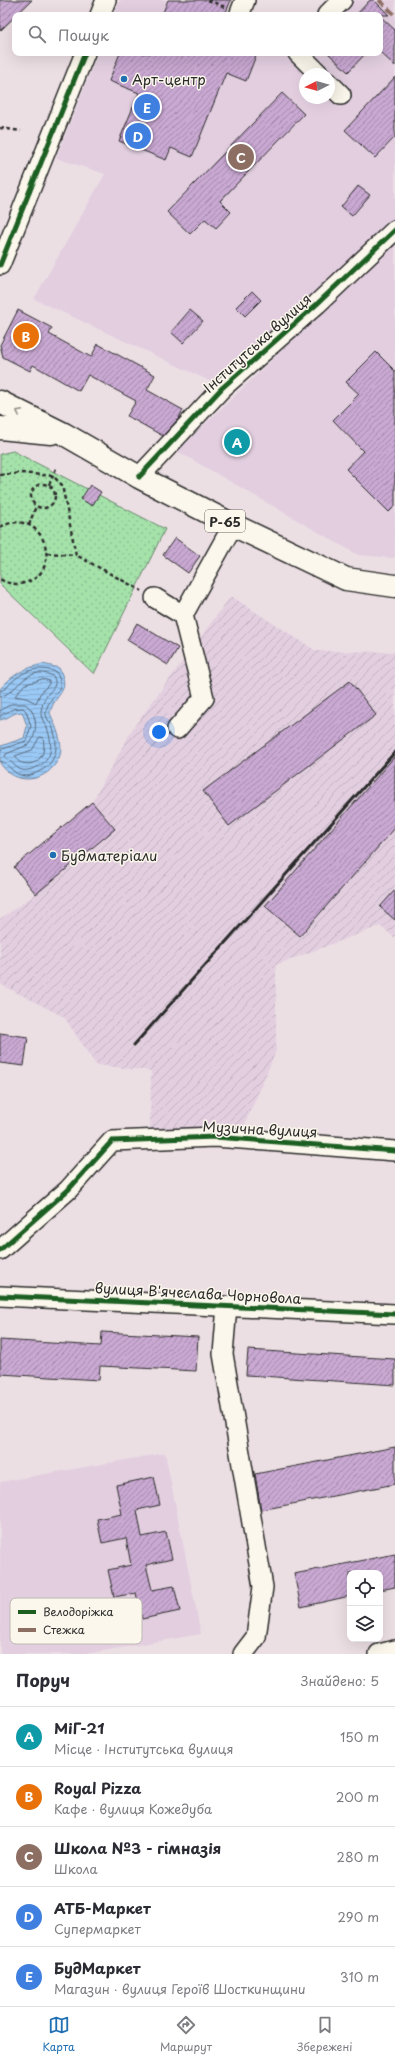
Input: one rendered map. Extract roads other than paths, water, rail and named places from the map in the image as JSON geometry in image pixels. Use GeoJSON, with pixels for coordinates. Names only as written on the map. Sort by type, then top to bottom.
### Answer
{"type":"FeatureCollection","features":[{"type":"Feature","properties":{"kind":"main road","name":"Р-65"},"geometry":{"type":"LineString","coordinates":[[0,402],[64,434],[139,477],[233,525],[346,579],[395,586]]}},
{"type":"Feature","properties":{"kind":"main road","name":"Р-65"},"geometry":{"type":"LineString","coordinates":[[0,428],[64,434]]}},
{"type":"Feature","properties":{"kind":"street"},"geometry":{"type":"LineString","coordinates":[[101,12],[106,0]]}},
{"type":"Feature","properties":{"kind":"street"},"geometry":{"type":"LineString","coordinates":[[330,12],[340,0]]}},
{"type":"Feature","properties":{"kind":"street"},"geometry":{"type":"LineString","coordinates":[[0,265],[84,56]]}},
{"type":"Feature","properties":{"kind":"street"},"geometry":{"type":"LineString","coordinates":[[301,56],[313,68]]}},
{"type":"Feature","properties":{"kind":"street","name":"Інститутська вулиця"},"geometry":{"type":"LineString","coordinates":[[139,477],[222,388],[317,304],[395,230]]}},
{"type":"Feature","properties":{"kind":"street"},"geometry":{"type":"LineString","coordinates":[[177,728],[204,698],[183,615],[233,525]]}},
{"type":"Feature","properties":{"kind":"street"},"geometry":{"type":"LineString","coordinates":[[155,598],[183,615]]}},
{"type":"Feature","properties":{"kind":"street","name":"Музична вулиця"},"geometry":{"type":"LineString","coordinates":[[0,1250],[68,1190],[112,1141],[215,1137],[395,1151]]}},
{"type":"Feature","properties":{"kind":"street","name":"вулиця В'ячеслава Чорновола"},"geometry":{"type":"LineString","coordinates":[[0,1296],[395,1314]]}},
{"type":"Feature","properties":{"kind":"street"},"geometry":{"type":"LineString","coordinates":[[227,1306],[223,1354],[263,1587],[256,1637],[243,1654]]}},
{"type":"Feature","properties":{"kind":"street"},"geometry":{"type":"LineString","coordinates":[[379,1654],[395,1650]]}},
{"type":"Feature","properties":{"kind":"water"},"geometry":{"type":"Polygon","coordinates":[[[43,664],[59,668],[63,676],[63,688],[52,706],[50,713],[59,735],[61,753],[54,766],[47,773],[31,779],[22,779],[6,771],[0,763],[1,746],[24,738],[27,726],[22,712],[0,720],[0,689],[20,672],[43,664]]]}},
{"type":"Feature","properties":{"kind":"railway"},"geometry":{"type":"LineString","coordinates":[[134,1045],[395,752]]}},
{"type":"Feature","properties":{"kind":"place","name":"Арт-центр"},"geometry":{"type":"Point","coordinates":[124,79]}},
{"type":"Feature","properties":{"kind":"place","name":"БудМаркет"},"geometry":{"type":"Point","coordinates":[147,107]}},
{"type":"Feature","properties":{"kind":"place","name":"АТБ-Маркет"},"geometry":{"type":"Point","coordinates":[138,136]}},
{"type":"Feature","properties":{"kind":"place","name":"Школа №3 - гімназія"},"geometry":{"type":"Point","coordinates":[241,157]}},
{"type":"Feature","properties":{"kind":"place","name":"Royal Pizza"},"geometry":{"type":"Point","coordinates":[26,336]}},
{"type":"Feature","properties":{"kind":"place","name":"МіГ-21"},"geometry":{"type":"Point","coordinates":[237,442]}},
{"type":"Feature","properties":{"kind":"place","name":"Будматеріали"},"geometry":{"type":"Point","coordinates":[53,855]}}]}
